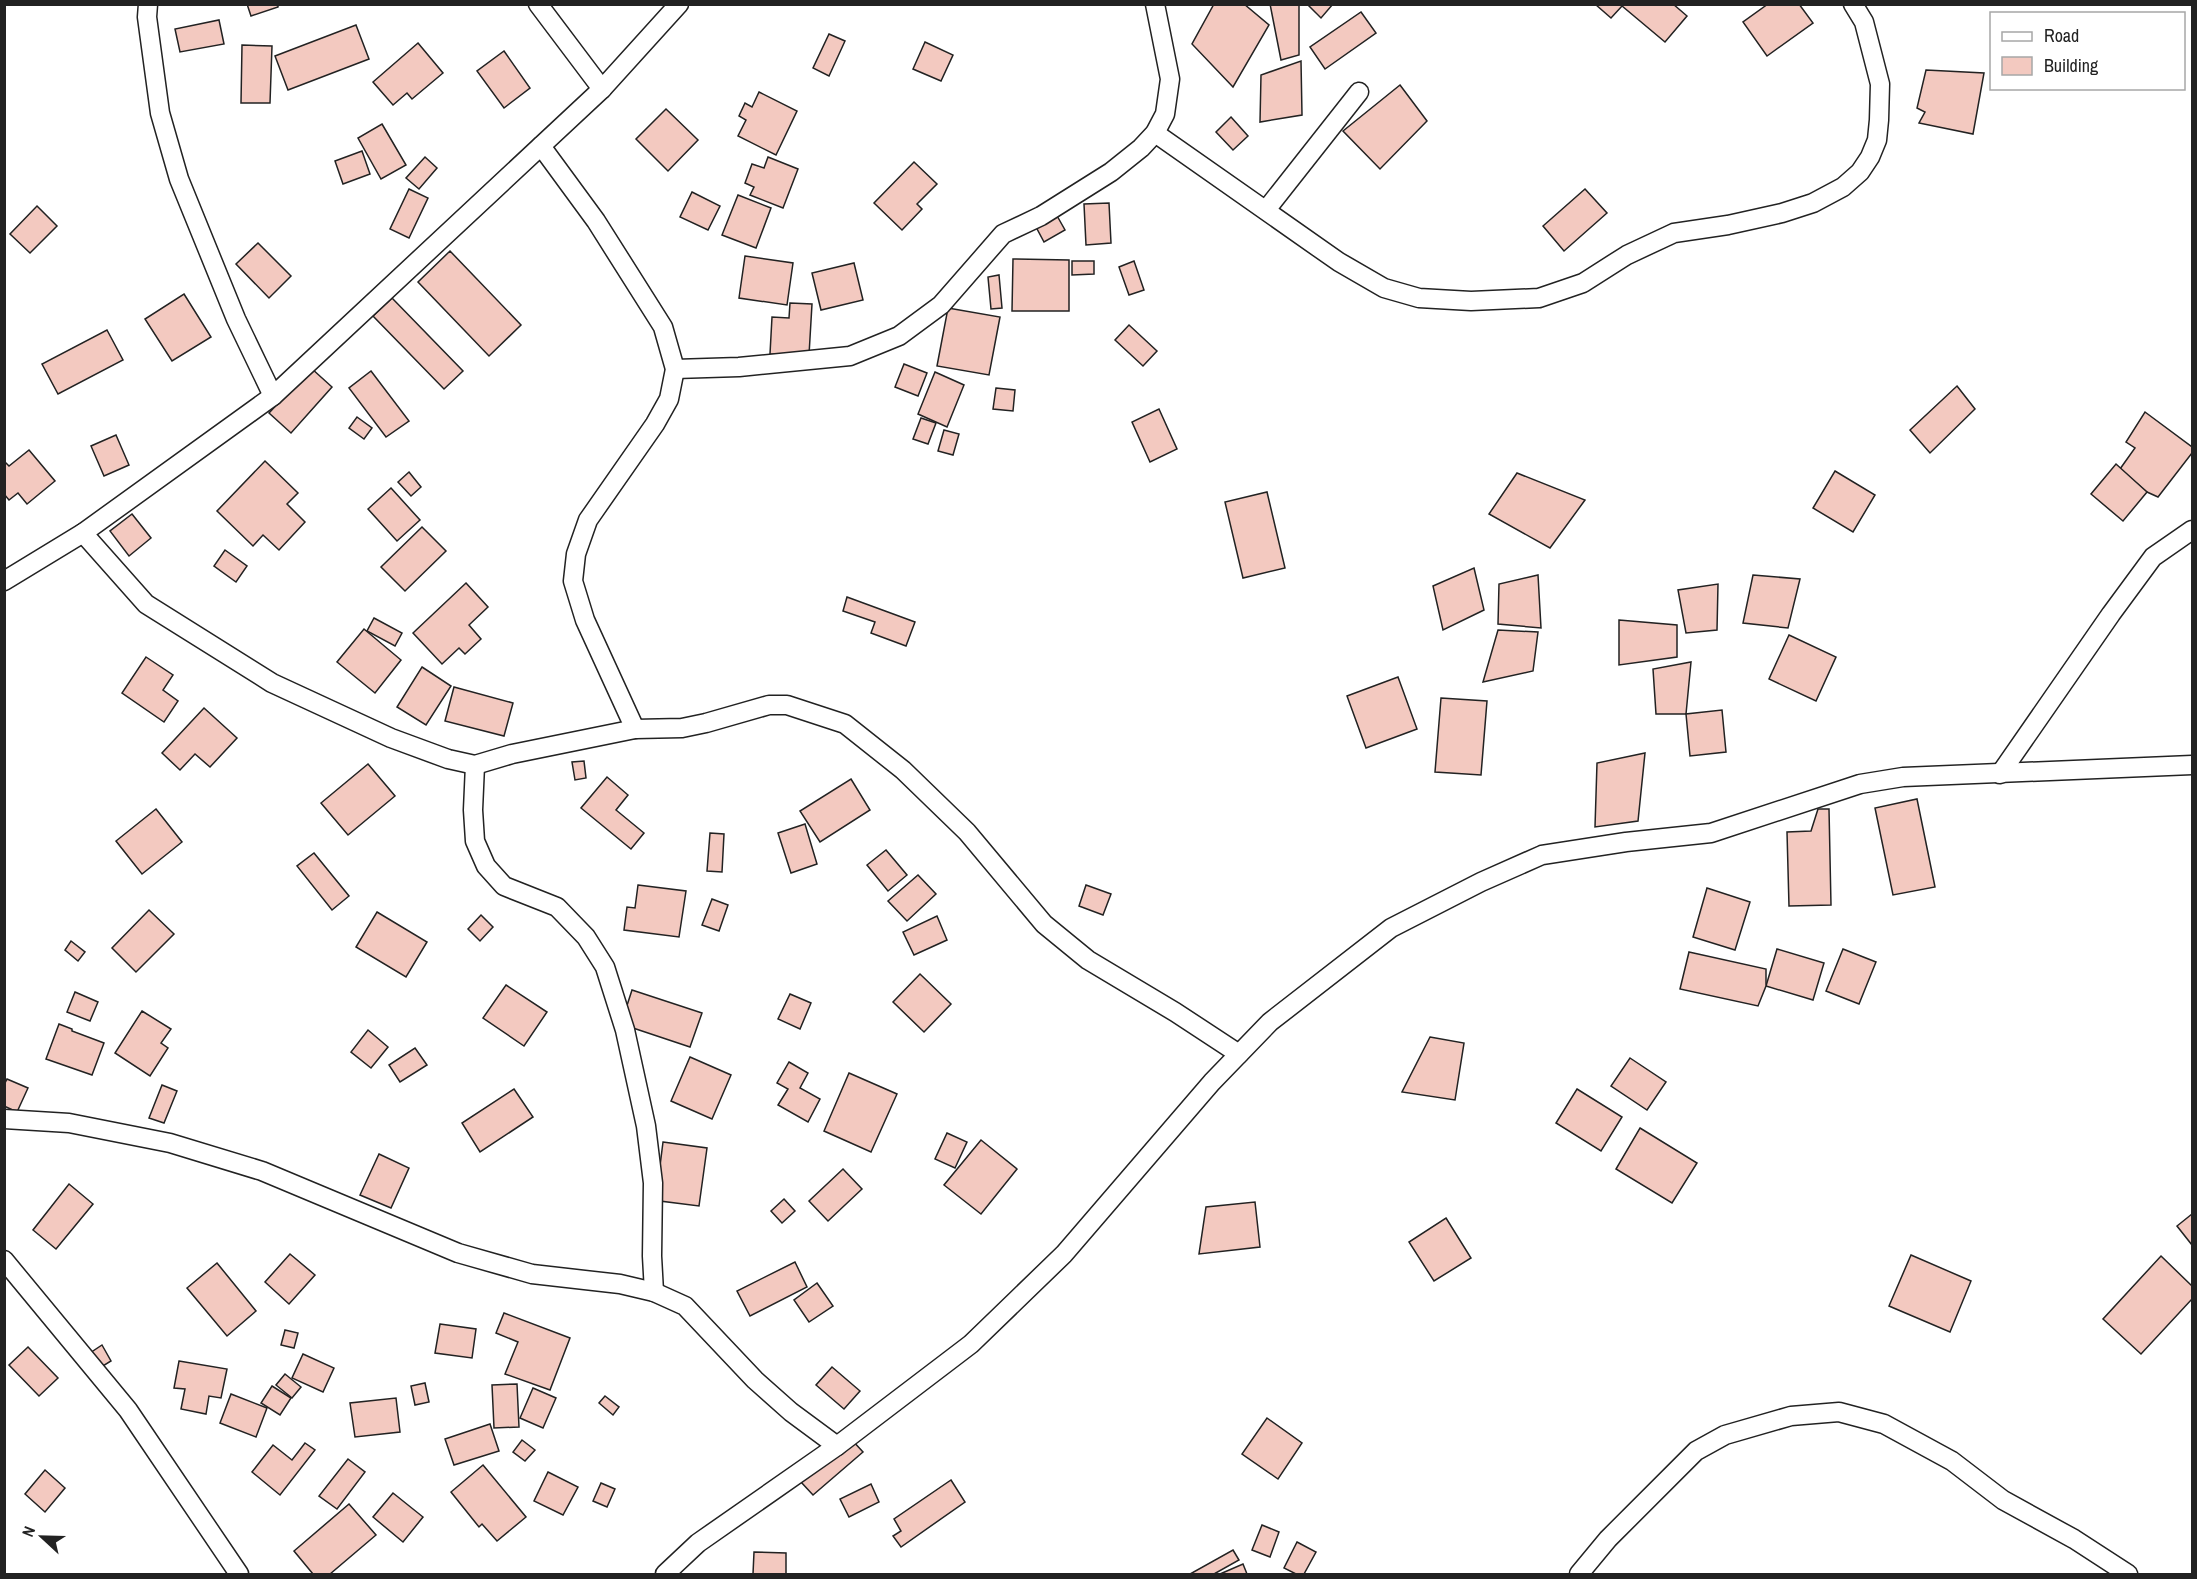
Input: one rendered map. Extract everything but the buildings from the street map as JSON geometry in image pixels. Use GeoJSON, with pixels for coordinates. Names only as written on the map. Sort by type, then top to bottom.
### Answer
{"type":"FeatureCollection","features":[{"type":"Feature","properties":{"kind":"street"},"geometry":{"type":"LineString","coordinates":[[148,4],[147,16],[160,113],[179,179],[236,319],[273,396]]}},
{"type":"Feature","properties":{"kind":"street"},"geometry":{"type":"LineString","coordinates":[[538,4],[602,89]]}},
{"type":"Feature","properties":{"kind":"street"},"geometry":{"type":"LineString","coordinates":[[4,581],[83,533],[273,396],[602,89],[679,4]]}},
{"type":"Feature","properties":{"kind":"street"},"geometry":{"type":"LineString","coordinates":[[675,369],[739,368],[850,356],[899,336],[941,305],[1003,234],[1041,216],[1111,172],[1141,148],[1155,133],[1165,114],[1170,79],[1155,4]]}},
{"type":"Feature","properties":{"kind":"street"},"geometry":{"type":"LineString","coordinates":[[1155,133],[1339,262],[1384,288],[1419,298],[1472,301],[1539,298],[1583,283],[1627,255],[1674,233],[1728,225],[1782,213],[1813,202],[1843,187],[1860,172],[1870,157],[1876,140],[1880,120],[1880,84],[1864,22],[1853,4]]}},
{"type":"Feature","properties":{"kind":"street"},"geometry":{"type":"LineString","coordinates":[[1266,210],[1359,92]]}},
{"type":"Feature","properties":{"kind":"street"},"geometry":{"type":"LineString","coordinates":[[541,146],[596,221],[663,327],[675,369],[669,399],[655,424],[588,520],[576,554],[573,581],[585,620],[636,729]]}},
{"type":"Feature","properties":{"kind":"street"},"geometry":{"type":"LineString","coordinates":[[2000,774],[2153,557],[2193,530]]}},
{"type":"Feature","properties":{"kind":"street"},"geometry":{"type":"LineString","coordinates":[[83,533],[146,604],[272,682],[391,738],[448,759],[475,765],[512,754],[636,729],[682,728],[698,725],[769,705],[788,705],[845,724],[903,770],[967,832],[1044,924],[1088,960],[1176,1012],[1239,1054]]}},
{"type":"Feature","properties":{"kind":"street"},"geometry":{"type":"LineString","coordinates":[[475,765],[472,810],[475,841],[486,866],[504,886],[557,907],[586,937],[604,967],[625,1030],[646,1126],[654,1183],[652,1256],[654,1292]]}},
{"type":"Feature","properties":{"kind":"street"},"geometry":{"type":"LineString","coordinates":[[665,1575],[698,1543],[837,1446],[971,1344],[1064,1254],[1212,1082],[1270,1022],[1391,928],[1481,882],[1542,855],[1626,842],[1711,833],[1860,784],[1903,777],[2193,765]]}},
{"type":"Feature","properties":{"kind":"street"},"geometry":{"type":"LineString","coordinates":[[4,1119],[69,1123],[170,1143],[262,1171],[458,1253],[532,1274],[620,1284],[654,1292],[685,1306],[755,1380],[791,1412],[837,1446]]}},
{"type":"Feature","properties":{"kind":"street"},"geometry":{"type":"LineString","coordinates":[[4,1260],[128,1410],[239,1575]]}},
{"type":"Feature","properties":{"kind":"street"},"geometry":{"type":"LineString","coordinates":[[1579,1575],[1616,1531],[1696,1451],[1725,1435],[1791,1416],[1839,1412],[1884,1424],[1952,1461],[2003,1500],[2074,1539],[2128,1575]]}}]}
